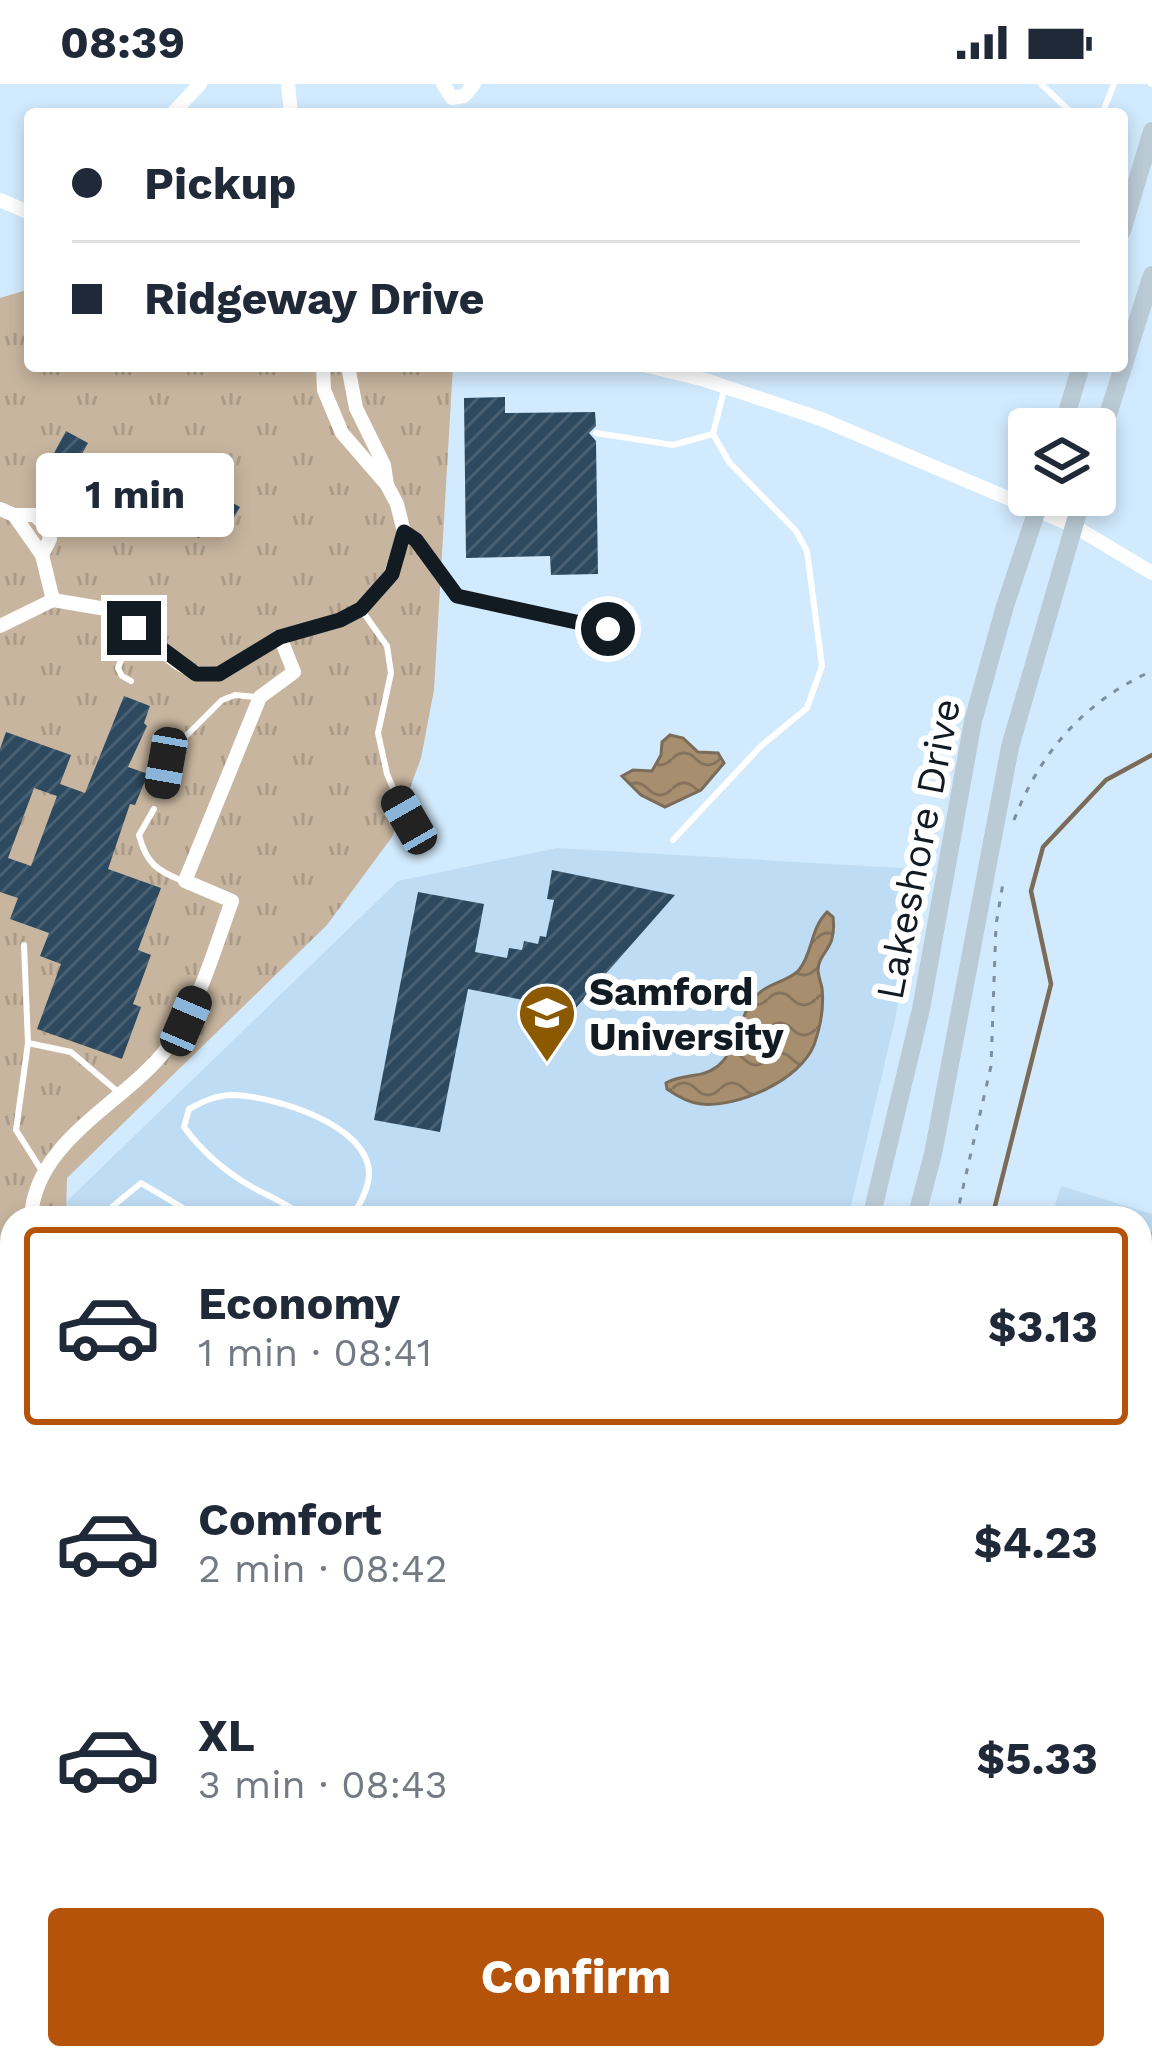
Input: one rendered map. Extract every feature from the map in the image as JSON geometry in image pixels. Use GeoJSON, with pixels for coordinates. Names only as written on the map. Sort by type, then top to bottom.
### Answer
{"type":"FeatureCollection","features":[{"type":"Feature","properties":{"kind":"main road"},"geometry":{"type":"LineString","coordinates":[[1128,219],[1144,188],[1152,131]]}},
{"type":"Feature","properties":{"kind":"main road"},"geometry":{"type":"LineString","coordinates":[[1128,346],[1152,275]]}},
{"type":"Feature","properties":{"kind":"main road"},"geometry":{"type":"LineString","coordinates":[[1068,408],[1079,372]]}},
{"type":"Feature","properties":{"kind":"main road"},"geometry":{"type":"LineString","coordinates":[[1109,408],[1120,372]]}},
{"type":"Feature","properties":{"kind":"main road","name":"Lakeshore Drive"},"geometry":{"type":"LineString","coordinates":[[874,1206],[922,1009],[974,721],[1036,516]]}},
{"type":"Feature","properties":{"kind":"main road","name":"Lakeshore Drive"},"geometry":{"type":"LineString","coordinates":[[919,1206],[1010,747],[1077,516]]}},
{"type":"Feature","properties":{"kind":"main road"},"geometry":{"type":"LineString","coordinates":[[922,1009],[958,1018]]}},
{"type":"Feature","properties":{"kind":"street"},"geometry":{"type":"LineString","coordinates":[[178,108],[200,84]]}},
{"type":"Feature","properties":{"kind":"street"},"geometry":{"type":"LineString","coordinates":[[443,84],[446,94],[456,98],[474,84]]}},
{"type":"Feature","properties":{"kind":"street"},"geometry":{"type":"LineString","coordinates":[[1,624],[53,600],[112,610],[196,674],[219,674],[280,637],[361,609],[392,574],[404,532],[387,485],[342,434],[323,390],[323,372]]}},
{"type":"Feature","properties":{"kind":"street"},"geometry":{"type":"LineString","coordinates":[[349,372],[356,408],[384,465],[387,485]]}},
{"type":"Feature","properties":{"kind":"street"},"geometry":{"type":"LineString","coordinates":[[671,372],[820,418],[1008,491]]}},
{"type":"Feature","properties":{"kind":"street"},"geometry":{"type":"LineString","coordinates":[[7,512],[35,514],[47,527],[50,539],[42,555],[53,600]]}},
{"type":"Feature","properties":{"kind":"street"},"geometry":{"type":"LineString","coordinates":[[1059,516],[1152,573]]}},
{"type":"Feature","properties":{"kind":"street"},"geometry":{"type":"LineString","coordinates":[[35,1206],[52,1160],[165,1052],[186,1021],[232,901],[185,881],[260,697],[294,672],[280,637]]}},
{"type":"Feature","properties":{"kind":"lane"},"geometry":{"type":"LineString","coordinates":[[1041,84],[1067,108]]}},
{"type":"Feature","properties":{"kind":"lane"},"geometry":{"type":"LineString","coordinates":[[673,840],[761,746],[807,708],[822,666],[807,550],[796,531],[729,462],[712,434],[725,386]]}},
{"type":"Feature","properties":{"kind":"lane"},"geometry":{"type":"LineString","coordinates":[[596,433],[673,445],[712,434]]}},
{"type":"Feature","properties":{"kind":"lane"},"geometry":{"type":"LineString","coordinates":[[404,532],[416,540],[457,596],[608,629]]}},
{"type":"Feature","properties":{"kind":"lane"},"geometry":{"type":"LineString","coordinates":[[361,609],[387,646],[391,673],[378,733],[387,774],[419,850]]}},
{"type":"Feature","properties":{"kind":"lane"},"geometry":{"type":"LineString","coordinates":[[131,681],[118,668],[134,628]]}},
{"type":"Feature","properties":{"kind":"lane"},"geometry":{"type":"LineString","coordinates":[[162,787],[172,750],[222,700],[235,695],[260,697]]}},
{"type":"Feature","properties":{"kind":"lane"},"geometry":{"type":"LineString","coordinates":[[154,809],[139,835],[142,850],[159,872],[185,881]]}},
{"type":"Feature","properties":{"kind":"lane"},"geometry":{"type":"LineString","coordinates":[[24,945],[28,1043],[16,1130],[44,1174]]}},
{"type":"Feature","properties":{"kind":"lane"},"geometry":{"type":"LineString","coordinates":[[28,1043],[71,1052],[120,1093]]}},
{"type":"Feature","properties":{"kind":"lane"},"geometry":{"type":"LineString","coordinates":[[290,1206],[226,1171],[201,1150],[184,1127],[190,1109],[210,1098],[236,1095],[324,1118],[364,1155],[369,1172],[358,1206]]}},
{"type":"Feature","properties":{"kind":"lane"},"geometry":{"type":"LineString","coordinates":[[113,1206],[141,1183],[180,1206]]}},
{"type":"Feature","properties":{"kind":"path"},"geometry":{"type":"LineString","coordinates":[[1013,828],[1064,731],[1112,693],[1152,670]]}},
{"type":"Feature","properties":{"kind":"path"},"geometry":{"type":"LineString","coordinates":[[959,1206],[991,1066],[996,925],[1006,866]]}},
{"type":"Feature","properties":{"kind":"shaded area","name":"Samford University"},"geometry":{"type":"Polygon","coordinates":[[[557,848],[917,869],[895,1020],[851,1206],[66,1206],[398,881],[557,848]]]}},
{"type":"Feature","properties":{"kind":"shaded area"},"geometry":{"type":"Polygon","coordinates":[[[1061,1186],[1126,1206],[1055,1206],[1061,1186]]]}},
{"type":"Feature","properties":{"kind":"green space"},"geometry":{"type":"Polygon","coordinates":[[[24,291],[24,372],[453,372],[434,690],[421,758],[392,837],[327,925],[67,1178],[66,1206],[0,1206],[0,298],[24,291]]]}},
{"type":"Feature","properties":{"kind":"water"},"geometry":{"type":"Polygon","coordinates":[[[670,735],[683,738],[698,752],[718,753],[724,763],[701,790],[665,807],[641,795],[622,776],[633,770],[652,771],[662,742],[670,735]]]}},
{"type":"Feature","properties":{"kind":"water"},"geometry":{"type":"Polygon","coordinates":[[[827,912],[833,917],[832,937],[819,963],[821,1017],[807,1058],[782,1080],[732,1101],[697,1103],[667,1089],[666,1083],[712,1070],[726,1058],[751,1002],[799,970],[827,912]]]}},
{"type":"Feature","properties":{"kind":"building"},"geometry":{"type":"Polygon","coordinates":[[[505,397],[505,413],[595,412],[596,426],[589,433],[596,441],[598,574],[551,575],[550,556],[466,558],[464,398],[505,397]]]}},
{"type":"Feature","properties":{"kind":"building"},"geometry":{"type":"Polygon","coordinates":[[[66,431],[88,443],[73,471],[100,486],[87,511],[62,498],[59,504],[45,497],[48,491],[37,485],[66,431]]]}},
{"type":"Feature","properties":{"kind":"building"},"geometry":{"type":"Polygon","coordinates":[[[220,496],[240,507],[228,528],[209,518],[220,496]]]}},
{"type":"Feature","properties":{"kind":"building"},"geometry":{"type":"Polygon","coordinates":[[[185,506],[209,517],[199,538],[175,527],[185,506]]]}},
{"type":"Feature","properties":{"kind":"building"},"geometry":{"type":"Polygon","coordinates":[[[124,696],[150,706],[147,726],[128,767],[148,774],[135,805],[130,804],[108,869],[161,888],[138,950],[151,955],[133,1004],[141,1007],[122,1059],[37,1029],[61,964],[40,956],[49,933],[10,919],[18,898],[0,892],[0,749],[6,732],[71,755],[60,784],[85,793],[124,696]],[[34,788],[8,858],[31,866],[57,796],[34,788]]]}},
{"type":"Feature","properties":{"kind":"building"},"geometry":{"type":"Polygon","coordinates":[[[552,870],[675,895],[574,1010],[468,989],[440,1132],[374,1120],[418,892],[484,904],[475,952],[507,958],[509,948],[522,950],[524,941],[538,944],[540,936],[546,937],[554,900],[547,899],[552,870]]]}},
{"type":"Feature","properties":{"kind":"waterway"},"geometry":{"type":"LineString","coordinates":[[995,1206],[1051,984],[1031,891],[1043,847],[1106,780],[1152,755]]}},
{"type":"Feature","properties":{"kind":"place","name":"Samford University"},"geometry":{"type":"Point","coordinates":[547,1064]}},
{"type":"Feature","properties":{"kind":"route"},"geometry":{"type":"LineString","coordinates":[[134,628],[196,674],[219,674],[280,637],[361,609],[392,574],[404,532],[416,540],[457,596],[608,629]]}}]}
